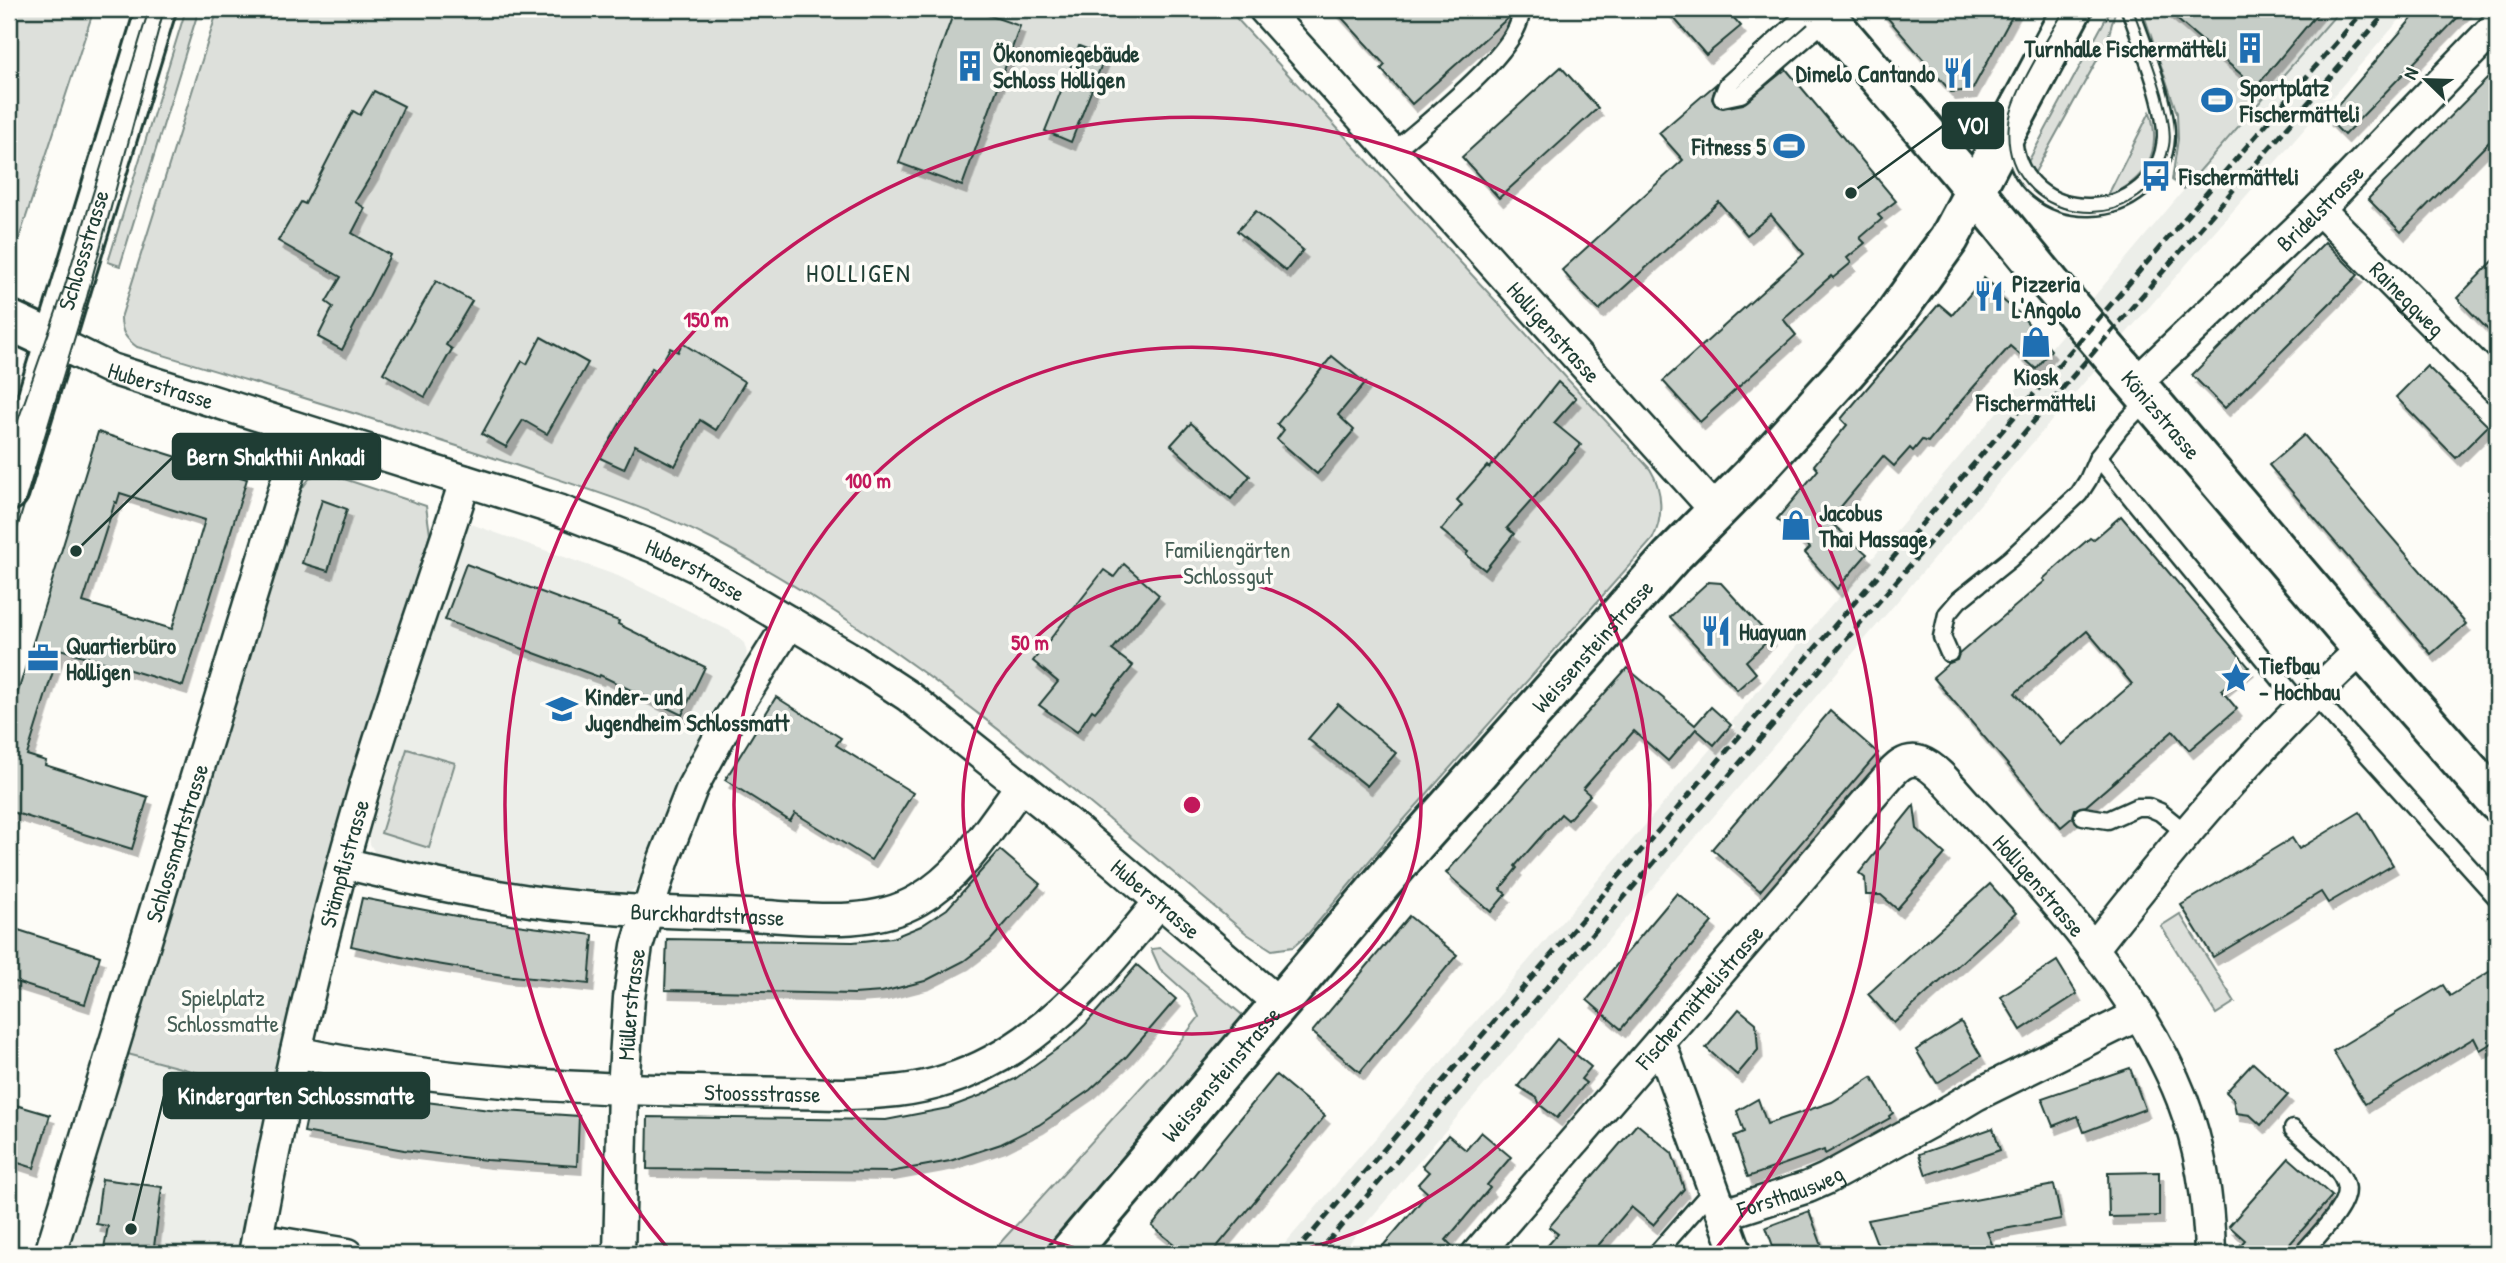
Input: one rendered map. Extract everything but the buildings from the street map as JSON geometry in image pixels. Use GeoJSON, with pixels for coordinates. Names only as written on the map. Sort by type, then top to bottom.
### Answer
{"type":"FeatureCollection","features":[{"type":"Feature","properties":{"kind":"main road","name":"Schlossstrasse"},"geometry":{"type":"LineString","coordinates":[[9,491],[156,9]]}},
{"type":"Feature","properties":{"kind":"main road","name":"Weissensteinstrasse"},"geometry":{"type":"LineString","coordinates":[[1068,1254],[1416,844],[1671,557],[1816,405],[1890,321],[1945,245],[2072,9]]}},
{"type":"Feature","properties":{"kind":"main road","name":"Könizstrasse"},"geometry":{"type":"LineString","coordinates":[[1822,11],[2362,649],[2497,802]]}},
{"type":"Feature","properties":{"kind":"main road","name":"Huberstrasse"},"geometry":{"type":"LineString","coordinates":[[9,320],[54,341]]}},
{"type":"Feature","properties":{"kind":"street","name":"Holligenstrasse"},"geometry":{"type":"LineString","coordinates":[[1264,9],[1716,511]]}},
{"type":"Feature","properties":{"kind":"street","name":"Bridelstrasse"},"geometry":{"type":"LineString","coordinates":[[2143,390],[2497,25]]}},
{"type":"Feature","properties":{"kind":"street","name":"Raineggweg"},"geometry":{"type":"LineString","coordinates":[[2319,209],[2497,388]]}},
{"type":"Feature","properties":{"kind":"street","name":"Huberstrasse"},"geometry":{"type":"LineString","coordinates":[[54,341],[111,369],[561,511],[654,547],[706,572],[908,696],[1160,901],[1281,1005]]}},
{"type":"Feature","properties":{"kind":"street","name":"Schlossmattstrasse"},"geometry":{"type":"LineString","coordinates":[[50,1254],[302,431]]}},
{"type":"Feature","properties":{"kind":"street","name":"Stämpflistrasse"},"geometry":{"type":"LineString","coordinates":[[256,1246],[296,1052],[343,863],[386,717],[465,481]]}},
{"type":"Feature","properties":{"kind":"street","name":"Müllerstrasse"},"geometry":{"type":"LineString","coordinates":[[619,1254],[622,1089],[629,998],[637,946],[664,859],[692,788],[729,721],[790,622]]}},
{"type":"Feature","properties":{"kind":"street"},"geometry":{"type":"LineString","coordinates":[[2093,949],[2250,758],[2362,649]]}},
{"type":"Feature","properties":{"kind":"street","name":"Fischermättelistrasse"},"geometry":{"type":"LineString","coordinates":[[1477,1254],[1900,765],[1912,761],[1929,767]]}},
{"type":"Feature","properties":{"kind":"street","name":"Holligenstrasse"},"geometry":{"type":"LineString","coordinates":[[1929,767],[2011,851],[2093,949],[2138,1015],[2170,1072],[2196,1140],[2204,1185],[2210,1254]]}},
{"type":"Feature","properties":{"kind":"street","name":"Burckhardtstrasse"},"geometry":{"type":"LineString","coordinates":[[343,863],[458,889],[531,901],[648,911],[838,919],[881,916],[917,901],[948,879],[975,848],[1020,787]]}},
{"type":"Feature","properties":{"kind":"street","name":"Stoossstrasse"},"geometry":{"type":"LineString","coordinates":[[296,1052],[340,1062],[515,1085],[885,1093],[947,1080],[1003,1056],[1055,1019],[1160,901]]}},
{"type":"Feature","properties":{"kind":"street","name":"Forsthausweg"},"geometry":{"type":"LineString","coordinates":[[1719,1201],[1808,1187],[1856,1164],[1976,1095],[2138,1015]]}},
{"type":"Feature","properties":{"kind":"street","name":"Forsthausweg"},"geometry":{"type":"LineString","coordinates":[[1660,1042],[1737,1254]]}},
{"type":"Feature","properties":{"kind":"street"},"geometry":{"type":"LineString","coordinates":[[256,1246],[348,1254]]}},
{"type":"Feature","properties":{"kind":"lane"},"geometry":{"type":"LineString","coordinates":[[1393,152],[1462,92],[1493,60],[1514,35],[1521,21],[1520,9]]}},
{"type":"Feature","properties":{"kind":"lane"},"geometry":{"type":"LineString","coordinates":[[2015,115],[2013,142],[2023,170],[2038,189],[2057,202],[2084,209],[2101,207],[2119,202],[2145,184],[2163,154],[2165,120],[2130,9]]}},
{"type":"Feature","properties":{"kind":"lane"},"geometry":{"type":"LineString","coordinates":[[1822,11],[1741,93],[1722,98],[1727,85],[1822,11]]}},
{"type":"Feature","properties":{"kind":"lane"},"geometry":{"type":"LineString","coordinates":[[1949,653],[1942,638],[1947,614],[1959,600],[2010,559],[2079,494],[2098,457],[2143,390]]}},
{"type":"Feature","properties":{"kind":"lane"},"geometry":{"type":"LineString","coordinates":[[2098,457],[2307,700],[2497,898]]}},
{"type":"Feature","properties":{"kind":"lane"},"geometry":{"type":"LineString","coordinates":[[2083,816],[2108,820],[2137,807],[2148,807],[2160,812],[2186,833]]}},
{"type":"Feature","properties":{"kind":"lane"},"geometry":{"type":"LineString","coordinates":[[2293,1129],[2332,1163],[2345,1179],[2347,1197],[2338,1213],[2302,1254]]}},
{"type":"Feature","properties":{"kind":"lane","name":"Forsthausweg"},"geometry":{"type":"LineString","coordinates":[[1656,1254],[1719,1201]]}},
{"type":"Feature","properties":{"kind":"shaded area"},"geometry":{"type":"Polygon","coordinates":[[[2341,9],[2409,9],[2111,351],[1340,1254],[1276,1254],[1713,746],[1717,748],[1735,726],[1731,722],[1927,495],[2226,140],[2341,9]]]}},
{"type":"Feature","properties":{"kind":"shaded area","name":"Kinder- und Jugendheim Schlossmatt"},"geometry":{"type":"Polygon","coordinates":[[[471,524],[618,576],[730,631],[744,643],[747,653],[742,673],[643,879],[636,888],[623,896],[501,884],[383,860],[370,844],[368,828],[452,551],[462,532],[471,524]]]}},
{"type":"Feature","properties":{"kind":"shaded area"},"geometry":{"type":"Polygon","coordinates":[[[124,1053],[274,1093],[241,1254],[63,1254],[124,1053]]]}},
{"type":"Feature","properties":{"kind":"green space"},"geometry":{"type":"Polygon","coordinates":[[[9,9],[94,9],[10,266],[9,265],[9,9]]]}},
{"type":"Feature","properties":{"kind":"green space"},"geometry":{"type":"Polygon","coordinates":[[[186,9],[199,9],[120,266],[108,262],[186,9]]]}},
{"type":"Feature","properties":{"kind":"green space","name":"Familiengärten Schlossgut"},"geometry":{"type":"Polygon","coordinates":[[[218,9],[1228,9],[1650,469],[1660,495],[1659,523],[1652,540],[1402,822],[1308,934],[1293,947],[1272,950],[1247,934],[1055,775],[923,673],[856,625],[713,540],[636,506],[583,488],[133,344],[123,331],[121,318],[218,9]]]}},
{"type":"Feature","properties":{"kind":"green space"},"geometry":{"type":"Polygon","coordinates":[[[2111,9],[2115,12],[2107,42],[2034,174],[2028,162],[2111,9]]]}},
{"type":"Feature","properties":{"kind":"green space","name":"Sportplatz Fischermätteli"},"geometry":{"type":"Polygon","coordinates":[[[2142,9],[2341,9],[2184,189],[2172,180],[2178,139],[2177,113],[2142,9]]]}},
{"type":"Feature","properties":{"kind":"green space"},"geometry":{"type":"Polygon","coordinates":[[[2150,112],[2154,141],[2147,164],[2131,183],[2107,197],[2150,112]]]}},
{"type":"Feature","properties":{"kind":"green space","name":"Spielplatz Schlossmatte"},"geometry":{"type":"Polygon","coordinates":[[[320,471],[426,506],[430,534],[354,785],[274,1093],[124,1053],[298,494],[309,479],[320,471]]]}},
{"type":"Feature","properties":{"kind":"green space"},"geometry":{"type":"Polygon","coordinates":[[[407,749],[455,763],[429,848],[381,833],[407,749]]]}},
{"type":"Feature","properties":{"kind":"green space"},"geometry":{"type":"Polygon","coordinates":[[[2180,914],[2235,1002],[2216,1014],[2161,926],[2180,914]]]}},
{"type":"Feature","properties":{"kind":"green space"},"geometry":{"type":"Polygon","coordinates":[[[1161,948],[1257,1027],[1065,1254],[990,1254],[1163,1063],[1199,1017],[1187,993],[1160,969],[1151,949],[1161,948]]]}},
{"type":"Feature","properties":{"kind":"tram line"},"geometry":{"type":"LineString","coordinates":[[9,446],[64,289],[149,9]]}},
{"type":"Feature","properties":{"kind":"tram line"},"geometry":{"type":"LineString","coordinates":[[9,555],[87,297],[164,9]]}},
{"type":"Feature","properties":{"kind":"tram line"},"geometry":{"type":"LineString","coordinates":[[2065,9],[2024,81],[2009,123],[2012,158],[2027,184],[2050,202],[2077,211],[2107,210],[2134,199],[2156,178],[2169,146],[2170,133],[2163,98],[2133,9]]}},
{"type":"Feature","properties":{"kind":"railway"},"geometry":{"type":"LineString","coordinates":[[1294,1254],[2365,9]]}},
{"type":"Feature","properties":{"kind":"railway"},"geometry":{"type":"LineString","coordinates":[[1317,1254],[2389,9]]}},
{"type":"Feature","properties":{"kind":"place","name":"Turnhalle Fischermätteli"},"geometry":{"type":"Point","coordinates":[2250,48]}},
{"type":"Feature","properties":{"kind":"place","name":"Ökonomiegebäude Schloss Holligen"},"geometry":{"type":"Point","coordinates":[970,66]}},
{"type":"Feature","properties":{"kind":"place","name":"Dimelo Cantando"},"geometry":{"type":"Point","coordinates":[1958,73]}},
{"type":"Feature","properties":{"kind":"place","name":"Sportplatz Fischermätteli"},"geometry":{"type":"Point","coordinates":[2217,100]}},
{"type":"Feature","properties":{"kind":"place","name":"Fitness 5"},"geometry":{"type":"Point","coordinates":[1789,146]}},
{"type":"Feature","properties":{"kind":"place","name":"Fischermätteli"},"geometry":{"type":"Point","coordinates":[2156,176]}},
{"type":"Feature","properties":{"kind":"place","name":"VOI"},"geometry":{"type":"Point","coordinates":[1851,193]}},
{"type":"Feature","properties":{"kind":"place","name":"Pizzeria L'Angolo"},"geometry":{"type":"Point","coordinates":[1989,296]}},
{"type":"Feature","properties":{"kind":"place","name":"Kiosk Fischermätteli"},"geometry":{"type":"Point","coordinates":[2036,342]}},
{"type":"Feature","properties":{"kind":"place","name":"Jacobus Thai Massage"},"geometry":{"type":"Point","coordinates":[1796,525]}},
{"type":"Feature","properties":{"kind":"place","name":"Bern Shakthii Ankadi"},"geometry":{"type":"Point","coordinates":[76,551]}},
{"type":"Feature","properties":{"kind":"place","name":"Huayuan"},"geometry":{"type":"Point","coordinates":[1716,631]}},
{"type":"Feature","properties":{"kind":"place","name":"Quartierbüro Holligen"},"geometry":{"type":"Point","coordinates":[43,658]}},
{"type":"Feature","properties":{"kind":"place","name":"Tiefbau – Hochbau"},"geometry":{"type":"Point","coordinates":[2236,678]}},
{"type":"Feature","properties":{"kind":"place","name":"Kinder- und Jugendheim Schlossmatt"},"geometry":{"type":"Point","coordinates":[562,709]}},
{"type":"Feature","properties":{"kind":"place","name":"Kindergarten Schlossmatte"},"geometry":{"type":"Point","coordinates":[131,1229]}},
{"type":"Feature","properties":{"kind":"district","name":"HOLLIGEN"},"geometry":{"type":"Point","coordinates":[859,272]}}]}
